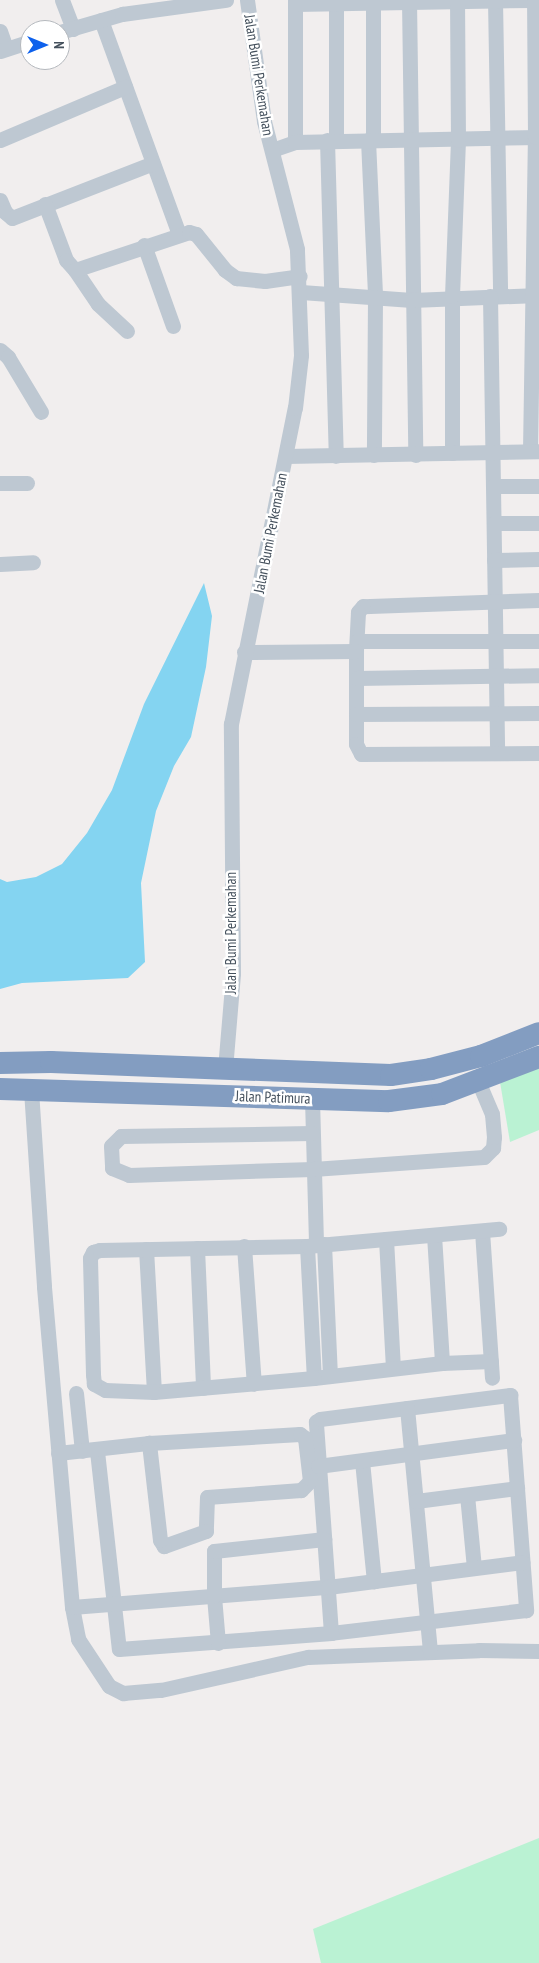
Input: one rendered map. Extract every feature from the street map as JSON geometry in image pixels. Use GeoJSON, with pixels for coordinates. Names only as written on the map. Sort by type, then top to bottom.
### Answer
{"type":"FeatureCollection","features":[{"type":"Feature","properties":{"kind":"highway","name":"Jalan Patimura"},"geometry":{"type":"LineString","coordinates":[[0,1063],[51,1062],[391,1075],[431,1069],[481,1056],[539,1033]]}},
{"type":"Feature","properties":{"kind":"highway","name":"Jalan Patimura"},"geometry":{"type":"LineString","coordinates":[[0,1089],[389,1101],[442,1094],[539,1057]]}},
{"type":"Feature","properties":{"kind":"street"},"geometry":{"type":"LineString","coordinates":[[62,0],[65,20]]}},
{"type":"Feature","properties":{"kind":"street"},"geometry":{"type":"LineString","coordinates":[[70,30],[101,20],[226,0]]}},
{"type":"Feature","properties":{"kind":"street","name":"Jalan Bumi Perkemahan"},"geometry":{"type":"LineString","coordinates":[[225,1069],[234,973],[231,724],[244,652],[286,456],[301,355],[300,276],[292,223],[258,93],[246,0]]}},
{"type":"Feature","properties":{"kind":"street"},"geometry":{"type":"LineString","coordinates":[[286,456],[534,451],[537,137],[533,0],[295,2],[295,142]]}},
{"type":"Feature","properties":{"kind":"street"},"geometry":{"type":"LineString","coordinates":[[452,1],[453,139],[448,297],[452,453]]}},
{"type":"Feature","properties":{"kind":"street"},"geometry":{"type":"LineString","coordinates":[[495,1],[497,139],[493,486],[497,752]]}},
{"type":"Feature","properties":{"kind":"street"},"geometry":{"type":"LineString","coordinates":[[336,2],[331,140],[336,456]]}},
{"type":"Feature","properties":{"kind":"street"},"geometry":{"type":"LineString","coordinates":[[373,2],[370,140],[375,297],[374,455]]}},
{"type":"Feature","properties":{"kind":"street"},"geometry":{"type":"LineString","coordinates":[[409,2],[414,454]]}},
{"type":"Feature","properties":{"kind":"street"},"geometry":{"type":"LineString","coordinates":[[101,20],[179,234]]}},
{"type":"Feature","properties":{"kind":"street"},"geometry":{"type":"LineString","coordinates":[[0,31],[3,49],[20,44]]}},
{"type":"Feature","properties":{"kind":"street"},"geometry":{"type":"LineString","coordinates":[[0,140],[125,88]]}},
{"type":"Feature","properties":{"kind":"street"},"geometry":{"type":"LineString","coordinates":[[272,150],[295,142],[331,140],[537,137]]}},
{"type":"Feature","properties":{"kind":"street"},"geometry":{"type":"LineString","coordinates":[[0,200],[5,212],[12,218],[153,163]]}},
{"type":"Feature","properties":{"kind":"street"},"geometry":{"type":"LineString","coordinates":[[45,204],[66,260],[98,304],[127,331]]}},
{"type":"Feature","properties":{"kind":"street"},"geometry":{"type":"LineString","coordinates":[[75,270],[179,234],[196,234],[225,270],[236,278],[265,281],[300,276]]}},
{"type":"Feature","properties":{"kind":"street"},"geometry":{"type":"LineString","coordinates":[[144,245],[173,326]]}},
{"type":"Feature","properties":{"kind":"street"},"geometry":{"type":"LineString","coordinates":[[300,292],[412,300],[448,297],[535,295]]}},
{"type":"Feature","properties":{"kind":"street"},"geometry":{"type":"LineString","coordinates":[[0,350],[8,357],[41,412]]}},
{"type":"Feature","properties":{"kind":"street"},"geometry":{"type":"LineString","coordinates":[[0,483],[27,483]]}},
{"type":"Feature","properties":{"kind":"street"},"geometry":{"type":"LineString","coordinates":[[493,486],[539,486]]}},
{"type":"Feature","properties":{"kind":"street"},"geometry":{"type":"LineString","coordinates":[[494,523],[539,523]]}},
{"type":"Feature","properties":{"kind":"street"},"geometry":{"type":"LineString","coordinates":[[494,560],[539,559]]}},
{"type":"Feature","properties":{"kind":"street"},"geometry":{"type":"LineString","coordinates":[[0,564],[33,562]]}},
{"type":"Feature","properties":{"kind":"street"},"geometry":{"type":"LineString","coordinates":[[539,600],[363,606],[358,612],[356,646],[356,744],[361,754],[539,753]]}},
{"type":"Feature","properties":{"kind":"street"},"geometry":{"type":"LineString","coordinates":[[244,652],[356,646],[539,641]]}},
{"type":"Feature","properties":{"kind":"street"},"geometry":{"type":"LineString","coordinates":[[356,678],[539,675]]}},
{"type":"Feature","properties":{"kind":"street"},"geometry":{"type":"LineString","coordinates":[[356,714],[539,713]]}},
{"type":"Feature","properties":{"kind":"street"},"geometry":{"type":"LineString","coordinates":[[312,1133],[121,1136],[112,1146],[112,1168],[129,1175],[314,1169],[484,1157],[493,1148],[494,1137],[492,1114],[478,1081]]}},
{"type":"Feature","properties":{"kind":"street"},"geometry":{"type":"LineString","coordinates":[[31,1090],[58,1453],[72,1607],[78,1639],[109,1686],[123,1693],[161,1690],[308,1657],[430,1652],[539,1651]]}},
{"type":"Feature","properties":{"kind":"street"},"geometry":{"type":"LineString","coordinates":[[312,1099],[315,1245],[314,1378]]}},
{"type":"Feature","properties":{"kind":"street"},"geometry":{"type":"LineString","coordinates":[[54,1387],[76,1393],[86,1392],[94,1384],[91,1255],[100,1250],[315,1245],[499,1229]]}},
{"type":"Feature","properties":{"kind":"street"},"geometry":{"type":"LineString","coordinates":[[482,1231],[492,1378]]}},
{"type":"Feature","properties":{"kind":"street"},"geometry":{"type":"LineString","coordinates":[[434,1235],[442,1362]]}},
{"type":"Feature","properties":{"kind":"street"},"geometry":{"type":"LineString","coordinates":[[386,1239],[393,1368]]}},
{"type":"Feature","properties":{"kind":"street"},"geometry":{"type":"LineString","coordinates":[[315,1245],[330,1376]]}},
{"type":"Feature","properties":{"kind":"street"},"geometry":{"type":"LineString","coordinates":[[244,1246],[254,1384]]}},
{"type":"Feature","properties":{"kind":"street"},"geometry":{"type":"LineString","coordinates":[[197,1248],[203,1388]]}},
{"type":"Feature","properties":{"kind":"street"},"geometry":{"type":"LineString","coordinates":[[146,1249],[154,1392]]}},
{"type":"Feature","properties":{"kind":"street"},"geometry":{"type":"LineString","coordinates":[[94,1384],[105,1390],[154,1392],[314,1378],[442,1362],[491,1362]]}},
{"type":"Feature","properties":{"kind":"street"},"geometry":{"type":"LineString","coordinates":[[76,1393],[89,1451],[117,1645],[121,1650],[331,1633],[525,1611],[510,1394],[318,1420],[314,1426],[331,1633]]}},
{"type":"Feature","properties":{"kind":"street"},"geometry":{"type":"LineString","coordinates":[[406,1408],[430,1652]]}},
{"type":"Feature","properties":{"kind":"street"},"geometry":{"type":"LineString","coordinates":[[58,1453],[149,1443],[302,1435],[310,1481],[301,1490],[207,1497],[206,1531],[164,1546],[160,1540],[149,1443]]}},
{"type":"Feature","properties":{"kind":"street"},"geometry":{"type":"LineString","coordinates":[[318,1466],[514,1440]]}},
{"type":"Feature","properties":{"kind":"street"},"geometry":{"type":"LineString","coordinates":[[362,1461],[374,1581]]}},
{"type":"Feature","properties":{"kind":"street"},"geometry":{"type":"LineString","coordinates":[[416,1501],[517,1488]]}},
{"type":"Feature","properties":{"kind":"street"},"geometry":{"type":"LineString","coordinates":[[467,1495],[474,1568]]}},
{"type":"Feature","properties":{"kind":"street"},"geometry":{"type":"LineString","coordinates":[[218,1643],[214,1596],[216,1550],[324,1540]]}},
{"type":"Feature","properties":{"kind":"street"},"geometry":{"type":"LineString","coordinates":[[72,1607],[328,1587],[522,1562]]}},
{"type":"Feature","properties":{"kind":"green space"},"geometry":{"type":"Polygon","coordinates":[[[539,1060],[539,1130],[510,1142],[499,1076],[539,1060]]]}},
{"type":"Feature","properties":{"kind":"green space"},"geometry":{"type":"Polygon","coordinates":[[[539,1838],[539,1963],[321,1963],[313,1929],[539,1838]]]}},
{"type":"Feature","properties":{"kind":"water"},"geometry":{"type":"Polygon","coordinates":[[[204,583],[212,616],[206,667],[191,737],[174,766],[156,811],[141,883],[145,962],[128,978],[22,983],[0,989],[0,879],[7,882],[36,877],[62,864],[87,833],[112,790],[144,704],[204,583]]]}}]}
